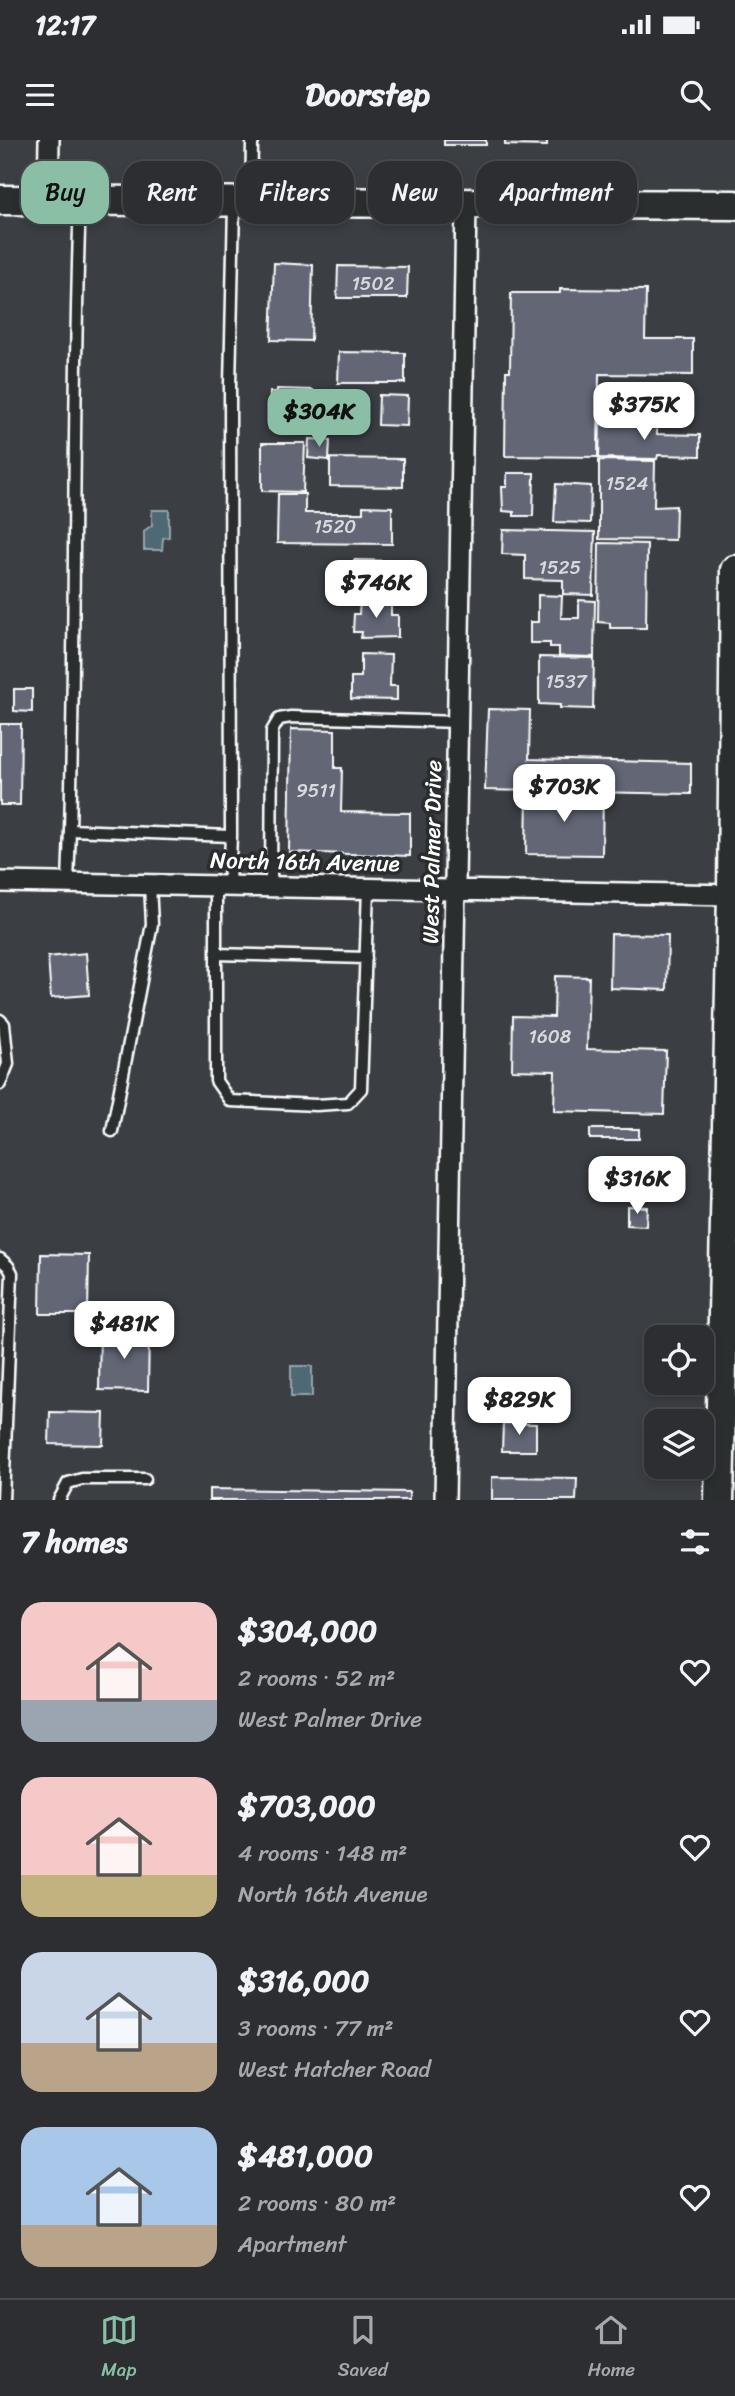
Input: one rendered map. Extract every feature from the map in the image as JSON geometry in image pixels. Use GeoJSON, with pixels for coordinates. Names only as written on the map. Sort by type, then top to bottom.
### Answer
{"type":"FeatureCollection","features":[{"type":"Feature","properties":{"kind":"street"},"geometry":{"type":"LineString","coordinates":[[49,140],[49,161]]}},
{"type":"Feature","properties":{"kind":"street"},"geometry":{"type":"LineString","coordinates":[[0,200],[21,200]]}},
{"type":"Feature","properties":{"kind":"street"},"geometry":{"type":"LineString","coordinates":[[109,201],[236,202]]}},
{"type":"Feature","properties":{"kind":"street"},"geometry":{"type":"LineString","coordinates":[[354,203],[735,205]]}},
{"type":"Feature","properties":{"kind":"street","name":"West Palmer Drive"},"geometry":{"type":"LineString","coordinates":[[445,1500],[466,204]]}},
{"type":"Feature","properties":{"kind":"street"},"geometry":{"type":"LineString","coordinates":[[719,1500],[734,895],[735,570]]}},
{"type":"Feature","properties":{"kind":"street","name":"North 16th Avenue"},"geometry":{"type":"LineString","coordinates":[[0,881],[734,895]]}},
{"type":"Feature","properties":{"kind":"lane"},"geometry":{"type":"LineString","coordinates":[[249,161],[254,140]]}},
{"type":"Feature","properties":{"kind":"lane"},"geometry":{"type":"LineString","coordinates":[[68,882],[75,662],[75,416],[79,224]]}},
{"type":"Feature","properties":{"kind":"lane"},"geometry":{"type":"LineString","coordinates":[[241,224],[230,386],[231,836],[216,954],[216,1081],[230,1101],[316,1105],[348,1103],[361,1089],[368,888]]}},
{"type":"Feature","properties":{"kind":"lane"},"geometry":{"type":"LineString","coordinates":[[271,886],[272,731],[279,719],[291,717],[458,722]]}},
{"type":"Feature","properties":{"kind":"lane"},"geometry":{"type":"LineString","coordinates":[[70,830],[231,836]]}},
{"type":"Feature","properties":{"kind":"lane"},"geometry":{"type":"LineString","coordinates":[[112,1131],[152,924],[150,883]]}},
{"type":"Feature","properties":{"kind":"lane"},"geometry":{"type":"LineString","coordinates":[[216,954],[366,958]]}},
{"type":"Feature","properties":{"kind":"lane"},"geometry":{"type":"LineString","coordinates":[[0,1020],[4,1024],[8,1064],[0,1084]]}},
{"type":"Feature","properties":{"kind":"lane"},"geometry":{"type":"LineString","coordinates":[[0,1259],[8,1265],[12,1273],[3,1500]]}},
{"type":"Feature","properties":{"kind":"lane"},"geometry":{"type":"LineString","coordinates":[[59,1500],[68,1483],[82,1479],[145,1479]]}},
{"type":"Feature","properties":{"kind":"water"},"geometry":{"type":"Polygon","coordinates":[[[152,510],[169,510],[169,537],[163,538],[162,550],[144,550],[144,531],[152,525],[152,510]]]}},
{"type":"Feature","properties":{"kind":"water"},"geometry":{"type":"Polygon","coordinates":[[[291,1366],[312,1366],[312,1397],[291,1397],[291,1366]]]}},
{"type":"Feature","properties":{"kind":"building"},"geometry":{"type":"Polygon","coordinates":[[[444,140],[486,140],[486,145],[444,145],[444,140]]]}},
{"type":"Feature","properties":{"kind":"building"},"geometry":{"type":"Polygon","coordinates":[[[505,140],[547,140],[547,146],[505,145],[505,140]]]}},
{"type":"Feature","properties":{"kind":"building"},"geometry":{"type":"Polygon","coordinates":[[[274,263],[313,265],[311,341],[271,340],[274,263]]]}},
{"type":"Feature","properties":{"kind":"building"},"geometry":{"type":"Polygon","coordinates":[[[338,266],[408,267],[407,298],[337,298],[338,266]]]}},
{"type":"Feature","properties":{"kind":"building"},"geometry":{"type":"Polygon","coordinates":[[[560,289],[646,290],[645,339],[693,339],[693,375],[599,374],[598,457],[505,456],[506,371],[510,371],[511,293],[560,293],[560,289]]]}},
{"type":"Feature","properties":{"kind":"building"},"geometry":{"type":"Polygon","coordinates":[[[339,352],[405,353],[405,383],[338,383],[339,352]]]}},
{"type":"Feature","properties":{"kind":"building"},"geometry":{"type":"Polygon","coordinates":[[[277,389],[313,390],[311,434],[276,433],[276,430],[269,429],[270,392],[277,392],[277,389]]]}},
{"type":"Feature","properties":{"kind":"building"},"geometry":{"type":"Polygon","coordinates":[[[379,395],[408,396],[407,426],[378,425],[379,395]]]}},
{"type":"Feature","properties":{"kind":"building"},"geometry":{"type":"Polygon","coordinates":[[[600,423],[657,424],[657,434],[700,435],[700,456],[658,455],[657,459],[599,458],[600,423]]]}},
{"type":"Feature","properties":{"kind":"building"},"geometry":{"type":"Polygon","coordinates":[[[309,439],[330,440],[329,460],[308,458],[309,439]]]}},
{"type":"Feature","properties":{"kind":"building"},"geometry":{"type":"Polygon","coordinates":[[[262,443],[305,443],[303,492],[262,491],[262,443]]]}},
{"type":"Feature","properties":{"kind":"building"},"geometry":{"type":"Polygon","coordinates":[[[330,458],[403,459],[403,487],[330,486],[330,458]]]}},
{"type":"Feature","properties":{"kind":"building"},"geometry":{"type":"Polygon","coordinates":[[[599,460],[655,461],[654,507],[676,506],[675,540],[599,539],[599,460]]]}},
{"type":"Feature","properties":{"kind":"building"},"geometry":{"type":"Polygon","coordinates":[[[507,473],[534,473],[533,516],[514,516],[514,512],[503,511],[502,487],[507,487],[507,473]]]}},
{"type":"Feature","properties":{"kind":"building"},"geometry":{"type":"Polygon","coordinates":[[[556,484],[591,486],[590,523],[554,522],[556,484]]]}},
{"type":"Feature","properties":{"kind":"building"},"geometry":{"type":"Polygon","coordinates":[[[278,494],[305,494],[305,513],[363,513],[363,506],[392,507],[392,544],[277,543],[278,494]]]}},
{"type":"Feature","properties":{"kind":"building"},"geometry":{"type":"Polygon","coordinates":[[[503,530],[595,532],[593,595],[563,594],[563,580],[525,579],[525,555],[502,554],[503,530]]]}},
{"type":"Feature","properties":{"kind":"building"},"geometry":{"type":"Polygon","coordinates":[[[599,543],[647,544],[646,628],[610,628],[610,623],[598,622],[599,543]]]}},
{"type":"Feature","properties":{"kind":"building"},"geometry":{"type":"Polygon","coordinates":[[[354,560],[393,561],[393,587],[353,586],[354,560]]]}},
{"type":"Feature","properties":{"kind":"building"},"geometry":{"type":"Polygon","coordinates":[[[538,595],[562,596],[561,618],[579,618],[579,600],[595,601],[594,657],[559,656],[559,647],[550,647],[550,643],[530,643],[530,622],[538,622],[538,595]]]}},
{"type":"Feature","properties":{"kind":"building"},"geometry":{"type":"Polygon","coordinates":[[[360,601],[391,602],[391,615],[398,615],[398,637],[361,638],[362,632],[353,632],[354,614],[359,614],[360,601]]]}},
{"type":"Feature","properties":{"kind":"building"},"geometry":{"type":"Polygon","coordinates":[[[361,654],[391,655],[390,686],[397,686],[397,700],[351,699],[351,677],[361,677],[361,654]]]}},
{"type":"Feature","properties":{"kind":"building"},"geometry":{"type":"Polygon","coordinates":[[[539,657],[594,658],[593,709],[539,704],[539,657]]]}},
{"type":"Feature","properties":{"kind":"building"},"geometry":{"type":"Polygon","coordinates":[[[14,689],[32,689],[32,712],[14,711],[14,689]]]}},
{"type":"Feature","properties":{"kind":"building"},"geometry":{"type":"Polygon","coordinates":[[[488,709],[530,710],[529,759],[691,763],[691,794],[485,790],[488,709]]]}},
{"type":"Feature","properties":{"kind":"building"},"geometry":{"type":"Polygon","coordinates":[[[0,724],[21,724],[20,805],[0,805],[0,724]]]}},
{"type":"Feature","properties":{"kind":"building"},"geometry":{"type":"Polygon","coordinates":[[[291,729],[335,730],[335,768],[342,768],[341,812],[410,813],[410,856],[289,852],[291,729]]]}},
{"type":"Feature","properties":{"kind":"building"},"geometry":{"type":"Polygon","coordinates":[[[527,792],[603,793],[602,855],[526,854],[527,792]]]}},
{"type":"Feature","properties":{"kind":"building"},"geometry":{"type":"Polygon","coordinates":[[[611,934],[668,935],[667,990],[610,988],[611,934]]]}},
{"type":"Feature","properties":{"kind":"building"},"geometry":{"type":"Polygon","coordinates":[[[86,953],[89,995],[51,998],[48,957],[86,953]]]}},
{"type":"Feature","properties":{"kind":"building"},"geometry":{"type":"Polygon","coordinates":[[[555,976],[589,977],[587,1049],[666,1051],[664,1114],[554,1111],[555,1071],[512,1070],[513,1016],[554,1017],[555,976]]]}},
{"type":"Feature","properties":{"kind":"building"},"geometry":{"type":"Polygon","coordinates":[[[590,1129],[639,1129],[639,1139],[590,1139],[590,1129]]]}},
{"type":"Feature","properties":{"kind":"building"},"geometry":{"type":"Polygon","coordinates":[[[627,1206],[647,1207],[646,1226],[627,1225],[627,1206]]]}},
{"type":"Feature","properties":{"kind":"building"},"geometry":{"type":"Polygon","coordinates":[[[41,1254],[89,1255],[88,1314],[40,1314],[41,1254]]]}},
{"type":"Feature","properties":{"kind":"building"},"geometry":{"type":"Polygon","coordinates":[[[100,1332],[149,1333],[148,1391],[99,1390],[100,1332]]]}},
{"type":"Feature","properties":{"kind":"building"},"geometry":{"type":"Polygon","coordinates":[[[50,1412],[104,1413],[103,1445],[49,1444],[50,1412]]]}},
{"type":"Feature","properties":{"kind":"building"},"geometry":{"type":"Polygon","coordinates":[[[503,1423],[536,1424],[536,1451],[502,1451],[503,1423]]]}},
{"type":"Feature","properties":{"kind":"building"},"geometry":{"type":"Polygon","coordinates":[[[492,1477],[577,1478],[576,1500],[492,1500],[492,1477]]]}},
{"type":"Feature","properties":{"kind":"building"},"geometry":{"type":"Polygon","coordinates":[[[209,1489],[409,1492],[409,1500],[209,1500],[209,1489]]]}}]}
